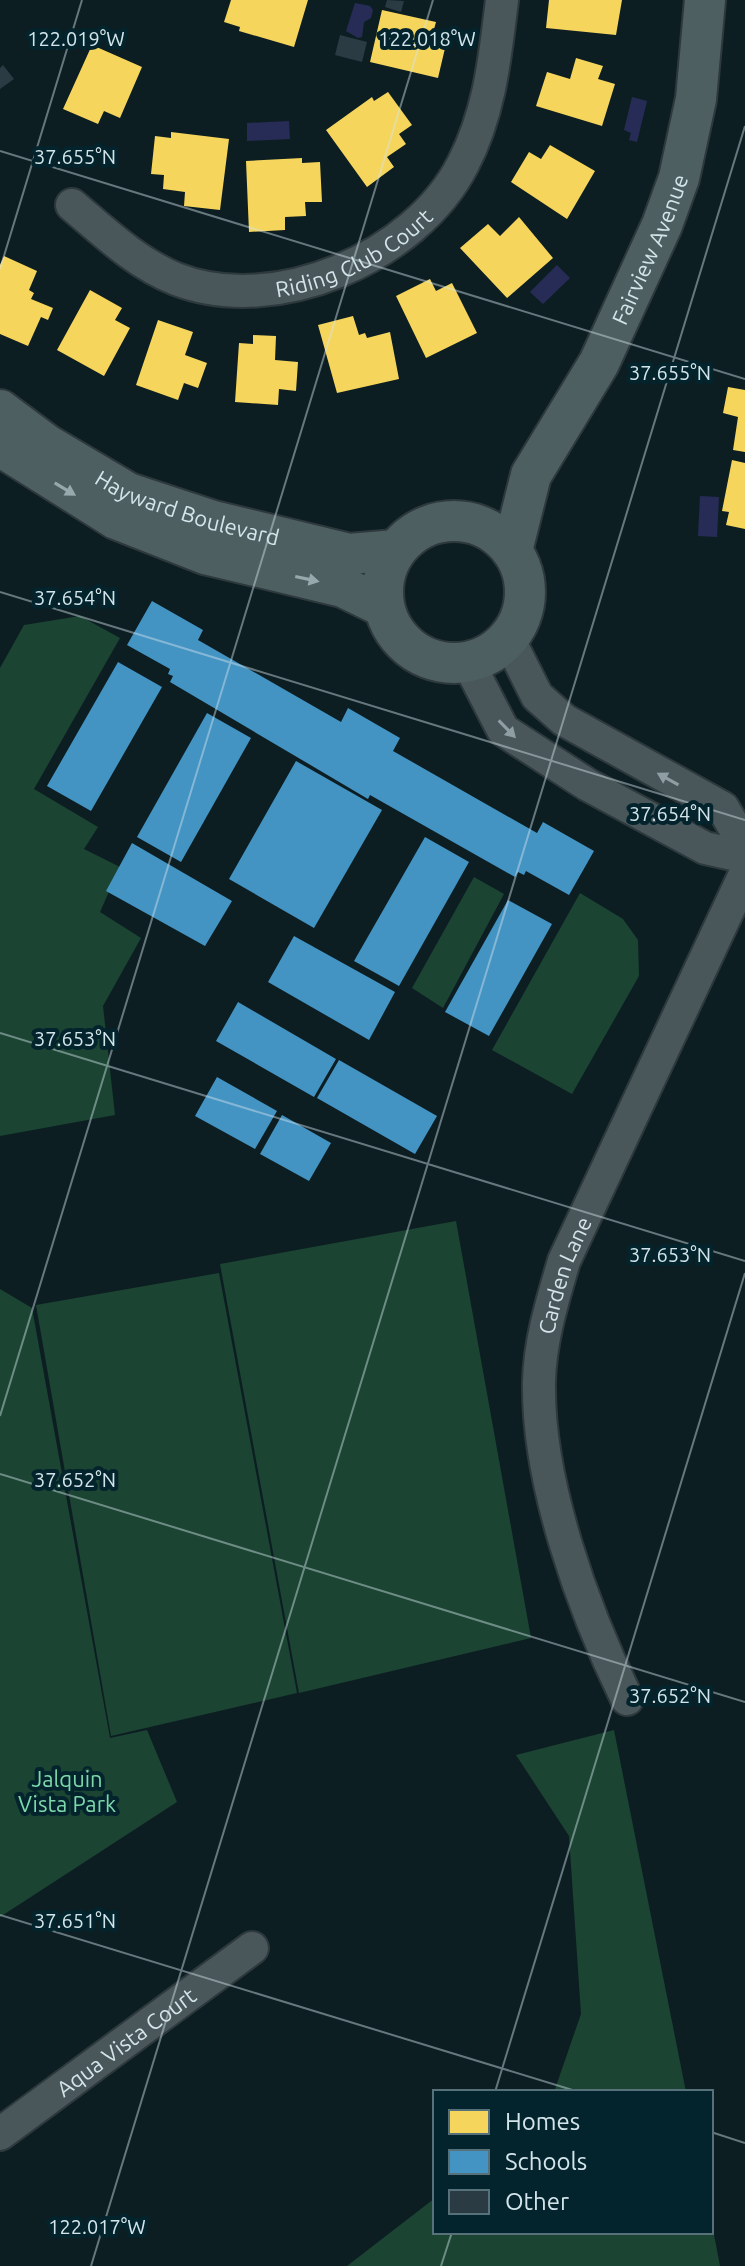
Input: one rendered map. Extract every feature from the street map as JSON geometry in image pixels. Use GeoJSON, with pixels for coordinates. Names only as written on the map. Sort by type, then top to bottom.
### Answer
{"type":"FeatureCollection","features":[{"type":"Feature","properties":{"kind":"main road","name":"Fairview Avenue"},"geometry":{"type":"LineString","coordinates":[[512,551],[531,475],[599,363],[666,213],[689,144],[705,0]]}},
{"type":"Feature","properties":{"kind":"main road","name":"Hayward Boulevard"},"geometry":{"type":"LineString","coordinates":[[0,410],[47,445],[128,493],[213,521],[349,554],[396,550]]}},
{"type":"Feature","properties":{"kind":"main road","name":"Hayward Boulevard"},"geometry":{"type":"LineString","coordinates":[[0,446],[116,519],[205,554],[343,587],[384,607]]}},
{"type":"Feature","properties":{"kind":"main road","name":"Fairview Avenue"},"geometry":{"type":"LineString","coordinates":[[468,522],[531,475]]}},
{"type":"Feature","properties":{"kind":"main road"},"geometry":{"type":"LineString","coordinates":[[448,521],[468,522],[485,528],[512,551],[522,572],[525,595],[520,618],[508,638],[490,653],[468,662],[446,662],[425,657],[406,645],[392,628],[384,607],[382,587],[386,567],[410,535],[428,525],[448,521]]}},
{"type":"Feature","properties":{"kind":"street","name":"Riding Club Court"},"geometry":{"type":"LineString","coordinates":[[72,205],[128,252],[177,279],[235,290],[285,287],[331,275],[384,249],[430,212],[462,166],[493,81],[502,0]]}},
{"type":"Feature","properties":{"kind":"street"},"geometry":{"type":"LineString","coordinates":[[508,638],[537,696],[564,720],[723,808],[745,846]]}},
{"type":"Feature","properties":{"kind":"street"},"geometry":{"type":"LineString","coordinates":[[468,662],[503,730],[588,785],[689,840],[705,848],[745,857]]}},
{"type":"Feature","properties":{"kind":"street","name":"Carden Lane"},"geometry":{"type":"LineString","coordinates":[[627,1699],[565,1543],[547,1459],[539,1381],[548,1318],[564,1261],[745,874]]}},
{"type":"Feature","properties":{"kind":"street","name":"Aqua Vista Court"},"geometry":{"type":"LineString","coordinates":[[0,2134],[252,1948]]}},
{"type":"Feature","properties":{"kind":"green space"},"geometry":{"type":"Polygon","coordinates":[[[80,616],[120,638],[34,789],[98,827],[84,849],[120,867],[100,912],[141,938],[103,1006],[115,1115],[0,1136],[0,668],[24,625],[80,616]]]}},
{"type":"Feature","properties":{"kind":"green space"},"geometry":{"type":"Polygon","coordinates":[[[474,877],[504,894],[443,1008],[412,988],[474,877]]]}},
{"type":"Feature","properties":{"kind":"green space"},"geometry":{"type":"Polygon","coordinates":[[[580,893],[623,919],[638,940],[639,976],[572,1094],[492,1050],[580,893]]]}},
{"type":"Feature","properties":{"kind":"green space"},"geometry":{"type":"Polygon","coordinates":[[[456,1221],[531,1638],[299,1693],[220,1264],[456,1221]]]}},
{"type":"Feature","properties":{"kind":"green space"},"geometry":{"type":"Polygon","coordinates":[[[219,1273],[297,1693],[111,1736],[36,1305],[219,1273]]]}},
{"type":"Feature","properties":{"kind":"green space","name":"Jalquin Vista Park"},"geometry":{"type":"Polygon","coordinates":[[[0,1289],[32,1308],[110,1738],[147,1730],[177,1802],[0,1917],[0,1289]]]}},
{"type":"Feature","properties":{"kind":"green space"},"geometry":{"type":"Polygon","coordinates":[[[614,1730],[686,2090],[555,2090],[581,2014],[569,1836],[516,1755],[614,1730]]]}},
{"type":"Feature","properties":{"kind":"green space"},"geometry":{"type":"Polygon","coordinates":[[[433,2200],[433,2234],[713,2234],[713,2229],[720,2266],[347,2266],[433,2200]]]}},
{"type":"Feature","properties":{"kind":"water"},"geometry":{"type":"Polygon","coordinates":[[[355,3],[370,6],[373,10],[371,18],[364,22],[362,37],[358,38],[346,31],[355,3]]]}},
{"type":"Feature","properties":{"kind":"water"},"geometry":{"type":"Polygon","coordinates":[[[632,97],[647,101],[637,142],[629,140],[631,133],[624,130],[632,97]]]}},
{"type":"Feature","properties":{"kind":"water"},"geometry":{"type":"Polygon","coordinates":[[[289,121],[290,139],[247,141],[247,123],[289,121]]]}},
{"type":"Feature","properties":{"kind":"water"},"geometry":{"type":"Polygon","coordinates":[[[557,265],[570,278],[543,304],[530,292],[557,265]]]}},
{"type":"Feature","properties":{"kind":"water"},"geometry":{"type":"Polygon","coordinates":[[[700,496],[719,497],[717,537],[698,536],[700,496]]]}},
{"type":"Feature","properties":{"kind":"building: Homes"},"geometry":{"type":"Polygon","coordinates":[[[231,0],[308,0],[294,47],[239,31],[240,27],[224,22],[231,0]]]}},
{"type":"Feature","properties":{"kind":"building: Homes"},"geometry":{"type":"Polygon","coordinates":[[[549,0],[622,0],[616,35],[546,28],[549,0]]]}},
{"type":"Feature","properties":{"kind":"building: Homes"},"geometry":{"type":"Polygon","coordinates":[[[382,10],[436,22],[431,40],[446,44],[438,78],[370,62],[382,10]]]}},
{"type":"Feature","properties":{"kind":"building: Homes"},"geometry":{"type":"Polygon","coordinates":[[[92,45],[142,67],[120,118],[104,111],[98,124],[63,109],[92,45]]]}},
{"type":"Feature","properties":{"kind":"building: Homes"},"geometry":{"type":"Polygon","coordinates":[[[576,58],[603,66],[598,79],[615,84],[602,126],[536,106],[547,72],[570,79],[576,58]]]}},
{"type":"Feature","properties":{"kind":"building: Homes"},"geometry":{"type":"Polygon","coordinates":[[[388,92],[412,125],[399,134],[406,144],[387,157],[394,167],[367,187],[326,130],[372,97],[374,101],[388,92]]]}},
{"type":"Feature","properties":{"kind":"building: Homes"},"geometry":{"type":"Polygon","coordinates":[[[171,132],[229,139],[220,210],[184,206],[185,192],[163,189],[164,175],[151,174],[155,136],[171,138],[171,132]]]}},
{"type":"Feature","properties":{"kind":"building: Homes"},"geometry":{"type":"Polygon","coordinates":[[[550,145],[595,171],[567,219],[511,182],[529,152],[541,159],[550,145]]]}},
{"type":"Feature","properties":{"kind":"building: Homes"},"geometry":{"type":"Polygon","coordinates":[[[302,158],[302,163],[320,162],[322,202],[305,202],[306,216],[285,217],[285,230],[249,232],[246,161],[302,158]]]}},
{"type":"Feature","properties":{"kind":"building: Homes"},"geometry":{"type":"Polygon","coordinates":[[[519,217],[553,258],[507,298],[460,248],[488,224],[500,236],[519,217]]]}},
{"type":"Feature","properties":{"kind":"building: Homes"},"geometry":{"type":"Polygon","coordinates":[[[4,256],[37,271],[29,290],[34,293],[31,299],[53,308],[48,320],[41,317],[28,346],[0,334],[0,265],[4,256]]]}},
{"type":"Feature","properties":{"kind":"building: Homes"},"geometry":{"type":"Polygon","coordinates":[[[430,279],[436,291],[452,283],[477,333],[426,358],[396,296],[430,279]]]}},
{"type":"Feature","properties":{"kind":"building: Homes"},"geometry":{"type":"Polygon","coordinates":[[[90,290],[122,308],[115,320],[130,328],[104,376],[57,350],[90,290]]]}},
{"type":"Feature","properties":{"kind":"building: Homes"},"geometry":{"type":"Polygon","coordinates":[[[353,316],[359,335],[365,333],[367,338],[390,332],[399,379],[337,393],[318,325],[353,316]]]}},
{"type":"Feature","properties":{"kind":"building: Homes"},"geometry":{"type":"Polygon","coordinates":[[[158,320],[193,332],[185,355],[207,363],[198,388],[184,383],[178,400],[136,385],[158,320]]]}},
{"type":"Feature","properties":{"kind":"building: Homes"},"geometry":{"type":"Polygon","coordinates":[[[253,335],[276,336],[275,360],[298,362],[296,391],[279,389],[278,405],[235,402],[239,343],[253,344],[253,335]]]}},
{"type":"Feature","properties":{"kind":"building: Homes"},"geometry":{"type":"Polygon","coordinates":[[[728,387],[745,390],[745,452],[733,450],[738,417],[723,413],[728,387]]]}},
{"type":"Feature","properties":{"kind":"building: Homes"},"geometry":{"type":"Polygon","coordinates":[[[732,460],[745,463],[745,529],[726,525],[729,512],[722,511],[732,460]]]}},
{"type":"Feature","properties":{"kind":"building: Schools"},"geometry":{"type":"Polygon","coordinates":[[[152,601],[203,630],[198,640],[341,722],[348,708],[400,738],[393,751],[537,833],[543,822],[594,851],[569,895],[526,871],[524,875],[518,872],[515,877],[370,795],[368,799],[170,682],[173,676],[168,674],[170,669],[127,645],[152,601]]]}},
{"type":"Feature","properties":{"kind":"building: Schools"},"geometry":{"type":"Polygon","coordinates":[[[118,662],[162,687],[91,811],[47,786],[118,662]]]}},
{"type":"Feature","properties":{"kind":"building: Schools"},"geometry":{"type":"Polygon","coordinates":[[[207,713],[251,738],[181,862],[137,837],[207,713]]]}},
{"type":"Feature","properties":{"kind":"building: Schools"},"geometry":{"type":"Polygon","coordinates":[[[296,761],[382,810],[314,928],[229,879],[296,761]]]}},
{"type":"Feature","properties":{"kind":"building: Schools"},"geometry":{"type":"Polygon","coordinates":[[[425,837],[469,862],[399,986],[354,961],[425,837]]]}},
{"type":"Feature","properties":{"kind":"building: Schools"},"geometry":{"type":"Polygon","coordinates":[[[132,843],[232,901],[205,946],[106,891],[132,843]]]}},
{"type":"Feature","properties":{"kind":"building: Schools"},"geometry":{"type":"Polygon","coordinates":[[[508,900],[552,924],[489,1036],[445,1012],[508,900]]]}},
{"type":"Feature","properties":{"kind":"building: Schools"},"geometry":{"type":"Polygon","coordinates":[[[294,936],[395,992],[369,1040],[268,982],[294,936]]]}},
{"type":"Feature","properties":{"kind":"building: Schools"},"geometry":{"type":"Polygon","coordinates":[[[238,1002],[336,1059],[314,1097],[216,1041],[238,1002]]]}},
{"type":"Feature","properties":{"kind":"building: Schools"},"geometry":{"type":"Polygon","coordinates":[[[339,1060],[437,1116],[415,1154],[317,1098],[339,1060]]]}},
{"type":"Feature","properties":{"kind":"building: Schools"},"geometry":{"type":"Polygon","coordinates":[[[217,1077],[277,1111],[255,1149],[195,1116],[217,1077]]]}},
{"type":"Feature","properties":{"kind":"building: Schools"},"geometry":{"type":"Polygon","coordinates":[[[282,1115],[331,1143],[309,1181],[260,1154],[282,1115]]]}},
{"type":"Feature","properties":{"kind":"building: Other"},"geometry":{"type":"Polygon","coordinates":[[[387,0],[404,1],[401,12],[385,7],[387,0]]]}},
{"type":"Feature","properties":{"kind":"building: Other"},"geometry":{"type":"Polygon","coordinates":[[[340,35],[367,42],[362,62],[335,55],[340,35]]]}},
{"type":"Feature","properties":{"kind":"building: Other"},"geometry":{"type":"Polygon","coordinates":[[[3,65],[14,79],[0,89],[0,68],[3,65]]]}}]}
